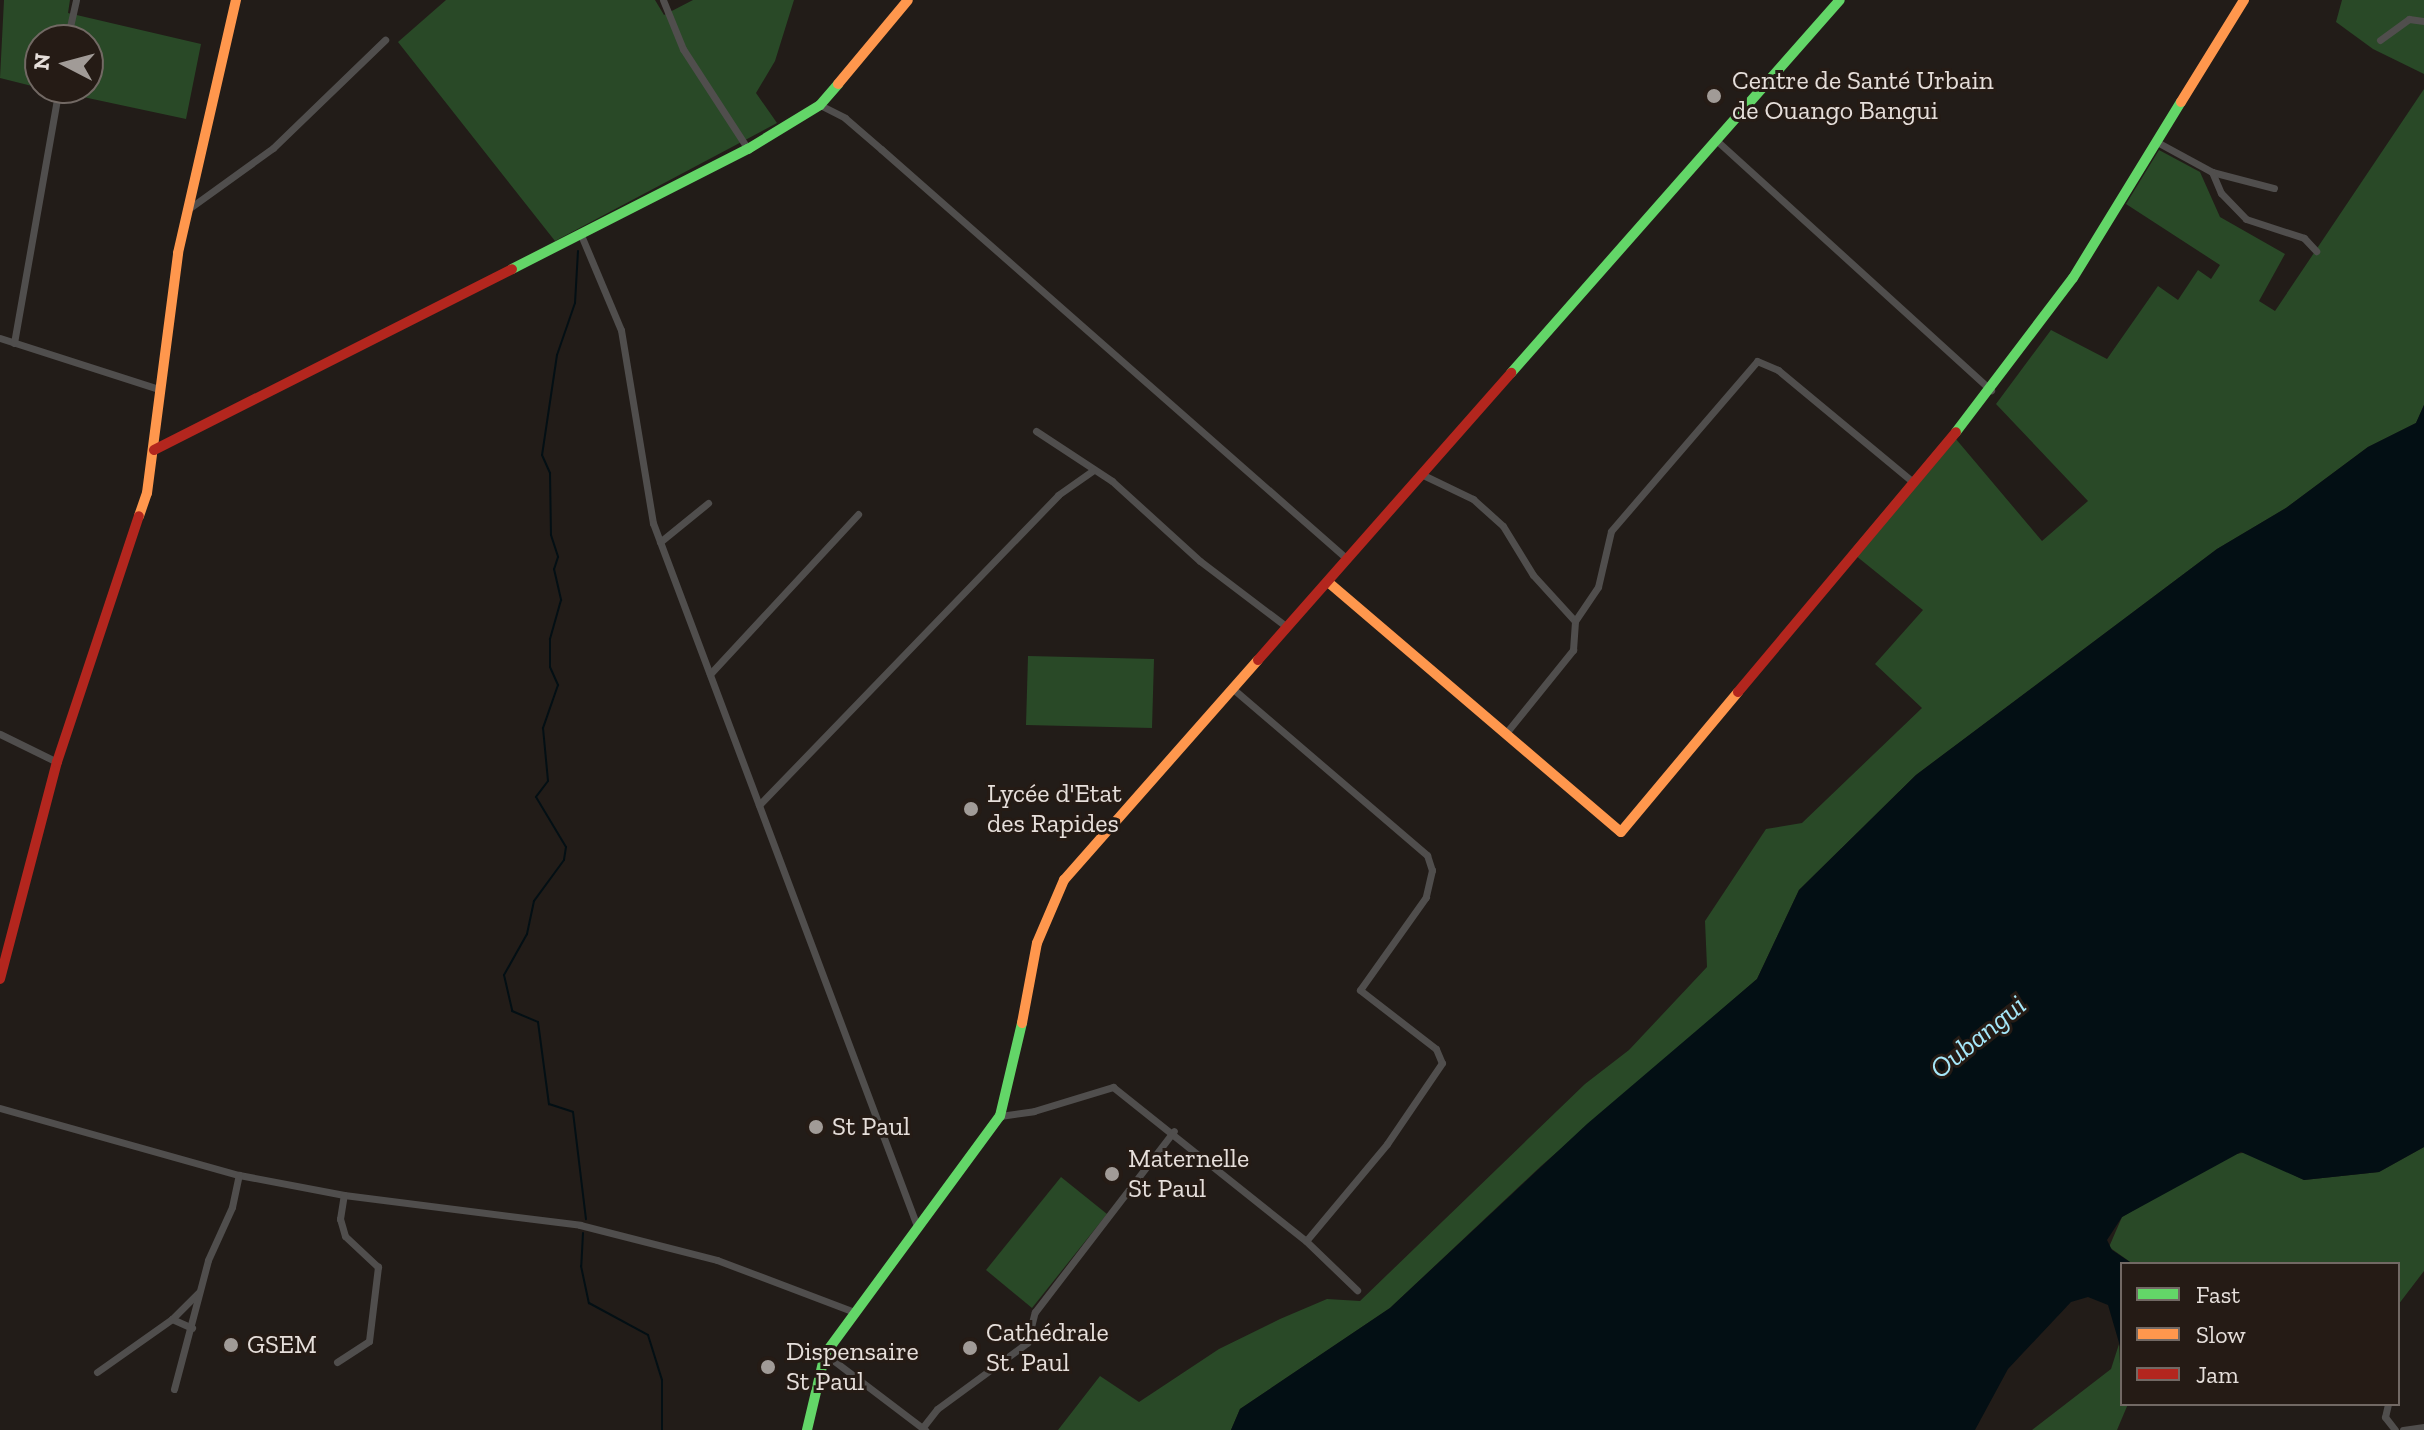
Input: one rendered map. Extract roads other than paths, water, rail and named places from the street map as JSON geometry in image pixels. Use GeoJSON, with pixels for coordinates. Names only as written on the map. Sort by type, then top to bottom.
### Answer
{"type":"FeatureCollection","features":[{"type":"Feature","properties":{"kind":"main road"},"geometry":{"type":"LineString","coordinates":[[0,979],[57,762],[139,524],[154,450],[159,389],[187,210],[236,0]]}},
{"type":"Feature","properties":{"kind":"main road"},"geometry":{"type":"LineString","coordinates":[[154,450],[748,149],[820,105],[908,0]]}},
{"type":"Feature","properties":{"kind":"main road"},"geometry":{"type":"LineString","coordinates":[[807,1430],[814,1385],[825,1354],[852,1311],[1000,1116],[1009,1094],[1037,943],[1051,901],[1081,856],[1328,582],[1419,473],[1840,0]]}},
{"type":"Feature","properties":{"kind":"main road"},"geometry":{"type":"LineString","coordinates":[[1328,582],[1621,832],[1991,390],[2073,278],[2123,189],[2157,142],[2244,0]]}},
{"type":"Feature","properties":{"kind":"street"},"geometry":{"type":"LineString","coordinates":[[71,24],[76,0]]}},
{"type":"Feature","properties":{"kind":"street"},"geometry":{"type":"LineString","coordinates":[[663,0],[683,49],[748,149]]}},
{"type":"Feature","properties":{"kind":"street"},"geometry":{"type":"LineString","coordinates":[[2380,40],[2409,19],[2424,21]]}},
{"type":"Feature","properties":{"kind":"street"},"geometry":{"type":"LineString","coordinates":[[187,210],[273,148],[385,40]]}},
{"type":"Feature","properties":{"kind":"street"},"geometry":{"type":"LineString","coordinates":[[14,343],[56,104]]}},
{"type":"Feature","properties":{"kind":"street"},"geometry":{"type":"LineString","coordinates":[[820,105],[869,139],[1347,559]]}},
{"type":"Feature","properties":{"kind":"street"},"geometry":{"type":"LineString","coordinates":[[1716,140],[1991,390]]}},
{"type":"Feature","properties":{"kind":"street"},"geometry":{"type":"LineString","coordinates":[[2157,142],[2212,172],[2274,188]]}},
{"type":"Feature","properties":{"kind":"street"},"geometry":{"type":"LineString","coordinates":[[2212,172],[2221,193],[2246,219],[2304,238],[2316,251]]}},
{"type":"Feature","properties":{"kind":"street"},"geometry":{"type":"LineString","coordinates":[[581,235],[621,330],[660,542],[918,1227]]}},
{"type":"Feature","properties":{"kind":"street"},"geometry":{"type":"LineString","coordinates":[[0,338],[159,389]]}},
{"type":"Feature","properties":{"kind":"street"},"geometry":{"type":"LineString","coordinates":[[1506,733],[1573,650],[1575,621],[1598,587],[1611,531],[1757,361],[1778,370],[1913,482]]}},
{"type":"Feature","properties":{"kind":"street"},"geometry":{"type":"LineString","coordinates":[[1036,431],[1092,471],[1112,481],[1200,561],[1287,627]]}},
{"type":"Feature","properties":{"kind":"street"},"geometry":{"type":"LineString","coordinates":[[759,805],[1058,495],[1092,471]]}},
{"type":"Feature","properties":{"kind":"street"},"geometry":{"type":"LineString","coordinates":[[1419,473],[1473,499],[1503,526],[1533,575],[1575,621]]}},
{"type":"Feature","properties":{"kind":"street"},"geometry":{"type":"LineString","coordinates":[[660,542],[708,503]]}},
{"type":"Feature","properties":{"kind":"street"},"geometry":{"type":"LineString","coordinates":[[710,674],[858,514]]}},
{"type":"Feature","properties":{"kind":"street"},"geometry":{"type":"LineString","coordinates":[[1232,688],[1427,855],[1432,870],[1426,897],[1360,990],[1436,1049],[1442,1063],[1387,1144],[1306,1241]]}},
{"type":"Feature","properties":{"kind":"street"},"geometry":{"type":"LineString","coordinates":[[0,734],[57,762]]}},
{"type":"Feature","properties":{"kind":"street"},"geometry":{"type":"LineString","coordinates":[[1000,1116],[1034,1111],[1113,1087],[1174,1131],[1306,1241],[1357,1290]]}},
{"type":"Feature","properties":{"kind":"street"},"geometry":{"type":"LineString","coordinates":[[0,1108],[239,1175],[344,1195],[580,1225],[717,1260],[852,1311]]}},
{"type":"Feature","properties":{"kind":"street"},"geometry":{"type":"LineString","coordinates":[[825,1354],[924,1429],[937,1409],[1027,1343],[1035,1312],[1174,1131]]}},
{"type":"Feature","properties":{"kind":"street"},"geometry":{"type":"LineString","coordinates":[[174,1389],[200,1291],[239,1175]]}},
{"type":"Feature","properties":{"kind":"street"},"geometry":{"type":"LineString","coordinates":[[337,1362],[369,1341],[378,1267],[345,1236],[340,1219],[344,1195]]}},
{"type":"Feature","properties":{"kind":"street"},"geometry":{"type":"LineString","coordinates":[[97,1372],[172,1319],[200,1291]]}},
{"type":"Feature","properties":{"kind":"street"},"geometry":{"type":"LineString","coordinates":[[172,1319],[192,1328]]}},
{"type":"Feature","properties":{"kind":"street"},"geometry":{"type":"LineString","coordinates":[[2388,1406],[2385,1417],[2395,1430]]}},
{"type":"Feature","properties":{"kind":"street"},"geometry":{"type":"LineString","coordinates":[[2403,1430],[2424,1427]]}},
{"type":"Feature","properties":{"kind":"water","name":"Oubangui"},"geometry":{"type":"Polygon","coordinates":[[[2424,405],[2424,1147],[2379,1172],[2304,1180],[2241,1152],[2122,1217],[2107,1240],[2112,1250],[2130,1262],[2120,1262],[2120,1346],[2108,1305],[2088,1297],[2071,1302],[2008,1369],[1975,1430],[1231,1430],[1240,1409],[1390,1308],[1587,1124],[1757,979],[1799,890],[1916,775],[2217,549],[2286,508],[2368,447],[2416,423],[2424,405]]]}},
{"type":"Feature","properties":{"kind":"waterway"},"geometry":{"type":"LineString","coordinates":[[578,251],[575,303],[557,355],[542,455],[550,473],[551,535],[558,557],[554,569],[561,600],[550,639],[550,667],[558,685],[543,728],[548,781],[536,797],[566,847],[564,860],[534,901],[527,934],[504,975],[512,1011],[538,1022],[549,1104],[573,1112],[586,1219]]}},
{"type":"Feature","properties":{"kind":"waterway"},"geometry":{"type":"LineString","coordinates":[[583,1233],[581,1266],[589,1303],[648,1335],[662,1380],[662,1430]]}},
{"type":"Feature","properties":{"kind":"place","name":"Centre de Santé Urbain de Ouango Bangui"},"geometry":{"type":"Point","coordinates":[1714,96]}},
{"type":"Feature","properties":{"kind":"place","name":"Lycée d'Etat des Rapides"},"geometry":{"type":"Point","coordinates":[971,809]}},
{"type":"Feature","properties":{"kind":"place","name":"St Paul"},"geometry":{"type":"Point","coordinates":[816,1127]}},
{"type":"Feature","properties":{"kind":"place","name":"Maternelle St Paul"},"geometry":{"type":"Point","coordinates":[1112,1174]}},
{"type":"Feature","properties":{"kind":"place","name":"GSEM"},"geometry":{"type":"Point","coordinates":[231,1345]}},
{"type":"Feature","properties":{"kind":"place","name":"Cathédrale St. Paul"},"geometry":{"type":"Point","coordinates":[970,1348]}},
{"type":"Feature","properties":{"kind":"place","name":"Dispensaire St Paul"},"geometry":{"type":"Point","coordinates":[768,1367]}}]}
